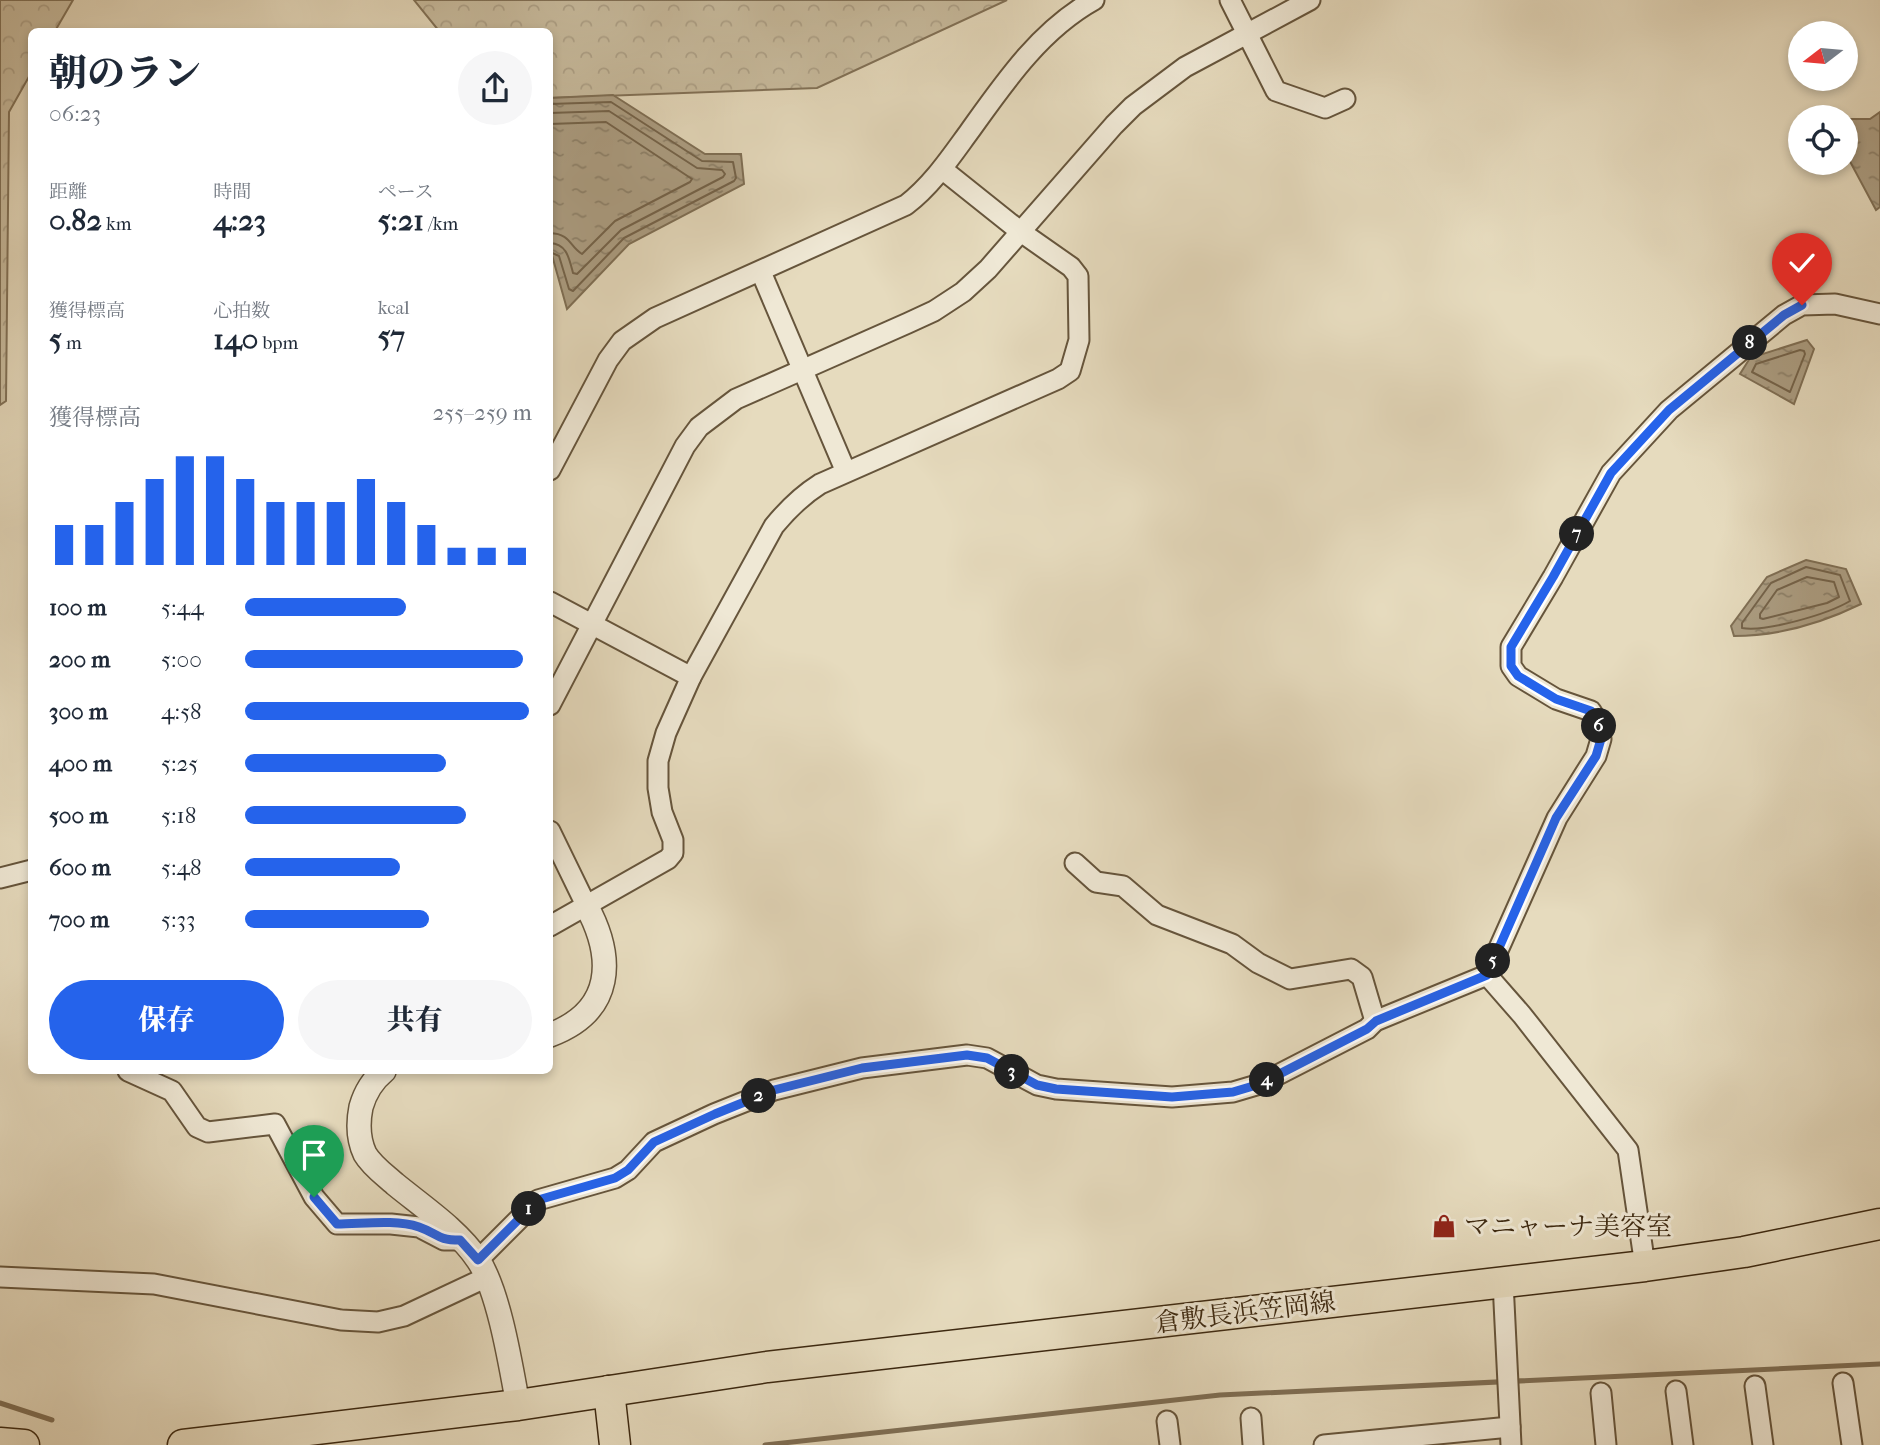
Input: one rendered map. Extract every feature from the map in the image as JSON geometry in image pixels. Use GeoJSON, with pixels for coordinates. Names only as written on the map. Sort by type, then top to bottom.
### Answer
{"type":"FeatureCollection","features":[{"type":"Feature","properties":{"kind":"main road","name":"倉敷長浜笠岡線"},"geometry":{"type":"LineString","coordinates":[[183,1445],[518,1405],[767,1367],[1645,1266],[1745,1252],[1880,1224]]}},
{"type":"Feature","properties":{"kind":"main road"},"geometry":{"type":"LineString","coordinates":[[609,1391],[615,1445]]}},
{"type":"Feature","properties":{"kind":"main road"},"geometry":{"type":"LineString","coordinates":[[0,1443],[24,1445]]}},
{"type":"Feature","properties":{"kind":"street"},"geometry":{"type":"LineString","coordinates":[[553,464],[608,360],[622,341],[655,318],[906,205],[942,169],[1011,73],[1065,21],[1094,0]]}},
{"type":"Feature","properties":{"kind":"street"},"geometry":{"type":"LineString","coordinates":[[1230,0],[1276,91],[1325,108],[1345,99]]}},
{"type":"Feature","properties":{"kind":"street"},"geometry":{"type":"LineString","coordinates":[[553,699],[685,446],[699,427],[736,399],[934,311],[963,292],[988,270],[1133,106],[1185,67],[1310,0]]}},
{"type":"Feature","properties":{"kind":"street"},"geometry":{"type":"LineString","coordinates":[[553,924],[668,859],[673,853],[673,840],[662,812],[658,788],[658,761],[666,733],[691,677],[774,526],[801,496],[846,472],[1058,379],[1070,371],[1079,340],[1078,276],[1071,267],[1021,232],[942,169]]}},
{"type":"Feature","properties":{"kind":"street"},"geometry":{"type":"LineString","coordinates":[[761,272],[846,472]]}},
{"type":"Feature","properties":{"kind":"street"},"geometry":{"type":"LineString","coordinates":[[0,1277],[154,1284],[341,1320],[379,1322],[404,1316],[482,1268],[538,1200],[615,1178],[628,1170],[654,1142],[774,1090],[862,1068],[967,1055],[987,1058],[1037,1085],[1056,1089],[1172,1097],[1233,1092],[1260,1084],[1367,1029],[1376,1021],[1487,975],[1556,818],[1596,756],[1601,739],[1598,723],[1591,711],[1556,699],[1518,676],[1511,666],[1511,647],[1611,473],[1669,410],[1784,315],[1802,305],[1835,304],[1880,314]]}},
{"type":"Feature","properties":{"kind":"street"},"geometry":{"type":"LineString","coordinates":[[553,604],[691,677]]}},
{"type":"Feature","properties":{"kind":"street"},"geometry":{"type":"LineString","coordinates":[[553,837],[598,928],[606,971],[592,1006],[577,1021],[553,1033]]}},
{"type":"Feature","properties":{"kind":"street"},"geometry":{"type":"LineString","coordinates":[[1075,863],[1096,882],[1123,886],[1157,915],[1232,944],[1258,963],[1290,979],[1350,969],[1362,977],[1376,1021]]}},
{"type":"Feature","properties":{"kind":"street"},"geometry":{"type":"LineString","coordinates":[[0,878],[28,871]]}},
{"type":"Feature","properties":{"kind":"street"},"geometry":{"type":"LineString","coordinates":[[1487,975],[1522,1015],[1628,1150],[1645,1266]]}},
{"type":"Feature","properties":{"kind":"street"},"geometry":{"type":"LineString","coordinates":[[135,1074],[172,1091],[197,1127],[208,1132],[275,1124],[314,1197],[337,1224],[419,1227],[444,1240],[460,1240]]}},
{"type":"Feature","properties":{"kind":"street"},"geometry":{"type":"LineString","coordinates":[[381,1074],[363,1100],[359,1118],[359,1136],[365,1154],[378,1170],[460,1240],[482,1268],[512,1370],[518,1405]]}},
{"type":"Feature","properties":{"kind":"street"},"geometry":{"type":"LineString","coordinates":[[1324,1445],[1511,1436],[1503,1282]]}},
{"type":"Feature","properties":{"kind":"street"},"geometry":{"type":"LineString","coordinates":[[1843,1383],[1852,1445]]}},
{"type":"Feature","properties":{"kind":"street"},"geometry":{"type":"LineString","coordinates":[[1755,1387],[1763,1445]]}},
{"type":"Feature","properties":{"kind":"street"},"geometry":{"type":"LineString","coordinates":[[1676,1391],[1683,1445]]}},
{"type":"Feature","properties":{"kind":"street"},"geometry":{"type":"LineString","coordinates":[[1601,1394],[1606,1445]]}},
{"type":"Feature","properties":{"kind":"street"},"geometry":{"type":"LineString","coordinates":[[1251,1418],[1253,1445]]}},
{"type":"Feature","properties":{"kind":"street"},"geometry":{"type":"LineString","coordinates":[[1167,1421],[1170,1445]]}},
{"type":"Feature","properties":{"kind":"green space"},"geometry":{"type":"Polygon","coordinates":[[[0,0],[73,0],[57,28],[28,28],[28,78],[9,112],[6,401],[0,405],[0,0]]]}},
{"type":"Feature","properties":{"kind":"green space"},"geometry":{"type":"Polygon","coordinates":[[[414,0],[1007,0],[817,88],[553,98],[553,28],[437,28],[414,0]]]}},
{"type":"Feature","properties":{"kind":"water"},"geometry":{"type":"Polygon","coordinates":[[[613,95],[705,154],[741,154],[744,184],[629,244],[567,309],[553,259],[553,98],[613,95]]]}},
{"type":"Feature","properties":{"kind":"water"},"geometry":{"type":"Polygon","coordinates":[[[1880,112],[1880,207],[1876,210],[1857,175],[1858,119],[1870,119],[1880,112]]]}},
{"type":"Feature","properties":{"kind":"water"},"geometry":{"type":"Polygon","coordinates":[[[1807,340],[1814,349],[1794,404],[1740,374],[1750,358],[1807,340]]]}},
{"type":"Feature","properties":{"kind":"water"},"geometry":{"type":"Polygon","coordinates":[[[1806,560],[1846,569],[1861,604],[1799,627],[1767,634],[1734,636],[1731,626],[1767,577],[1806,560]]]}},
{"type":"Feature","properties":{"kind":"waterway"},"geometry":{"type":"LineString","coordinates":[[765,1445],[1220,1395],[1880,1364]]}},
{"type":"Feature","properties":{"kind":"waterway"},"geometry":{"type":"LineString","coordinates":[[0,1403],[52,1420]]}},
{"type":"Feature","properties":{"kind":"place","name":"マニャーナ美容室"},"geometry":{"type":"Point","coordinates":[1444,1226]}},
{"type":"Feature","properties":{"kind":"route"},"geometry":{"type":"LineString","coordinates":[[314,1197],[337,1224],[419,1227],[444,1240],[460,1240],[478,1260],[538,1200],[615,1178],[628,1170],[654,1142],[774,1090],[862,1068],[967,1055],[987,1058],[1037,1085],[1056,1089],[1172,1097],[1233,1092],[1260,1084],[1367,1029],[1376,1021],[1487,975],[1556,818],[1596,756],[1601,739],[1598,723],[1591,711],[1556,699],[1518,676],[1511,666],[1511,647],[1611,473],[1669,410],[1784,315],[1802,305]]}}]}
